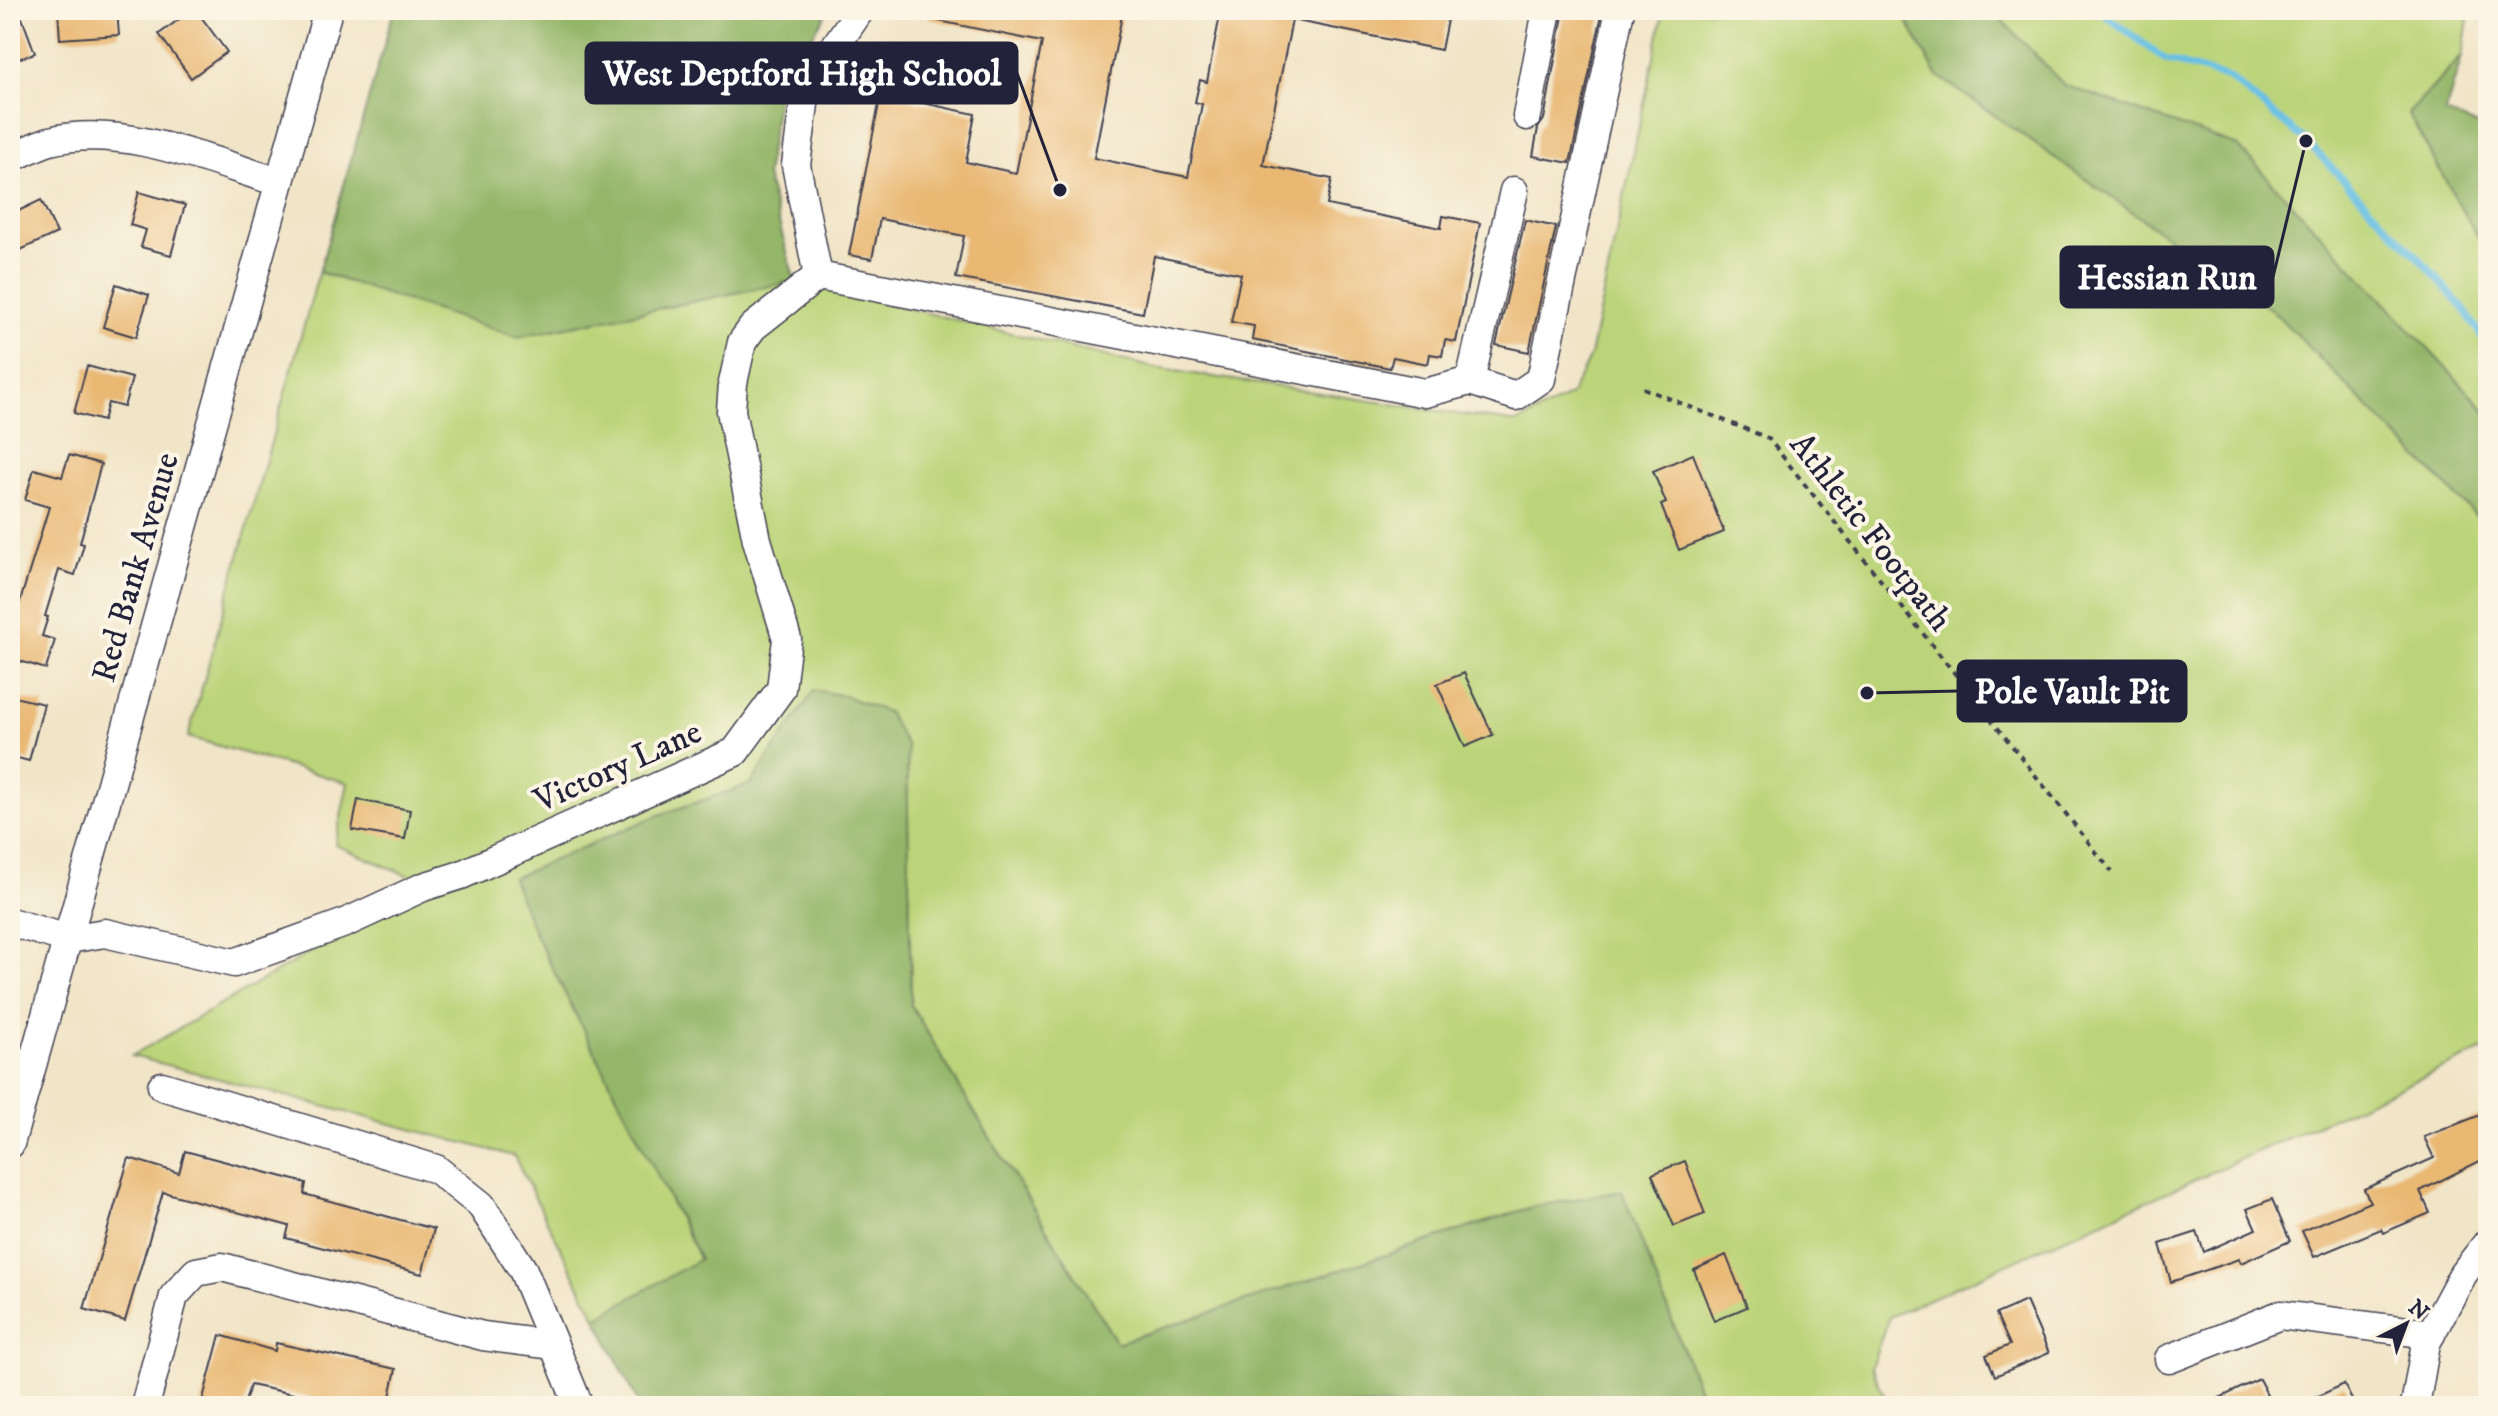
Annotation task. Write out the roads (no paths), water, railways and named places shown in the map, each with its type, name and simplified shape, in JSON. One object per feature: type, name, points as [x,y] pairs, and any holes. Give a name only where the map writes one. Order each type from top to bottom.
[{"type":"street","name":"Red Bank Avenue","points":[[10,1144],[328,10]]},
{"type":"street","points":[[860,10],[806,89],[796,165],[818,276],[1425,393],[1470,381],[1516,396],[1541,379],[1620,10]]},
{"type":"street","points":[[1527,116],[1547,10]]},
{"type":"street","points":[[10,158],[49,142],[82,137],[117,139],[151,143],[279,182]]},
{"type":"street","points":[[1470,381],[1514,191]]},
{"type":"street","name":"Victory Lane","points":[[68,939],[105,933],[224,962],[245,960],[345,923],[423,887],[461,875],[735,752],[781,689],[787,639],[757,540],[731,411],[733,383],[742,342],[753,327],[818,276]]},
{"type":"street","points":[[10,922],[68,939]]},
{"type":"street","points":[[162,1086],[436,1169],[481,1205],[523,1270],[579,1406]]},
{"type":"street","points":[[2415,1406],[2426,1343],[2463,1274],[2488,1242]]},
{"type":"street","points":[[145,1406],[174,1296],[196,1272],[222,1267],[483,1336],[554,1345]]},
{"type":"street","points":[[2169,1359],[2280,1315],[2431,1334]]},
{"type":"waterway","points":[[2098,10],[2166,60],[2229,78],[2306,141],[2430,270],[2463,308],[2488,346]]},
{"type":"place","name":"Hessian Run","points":[[2306,141]]},
{"type":"place","name":"West Deptford High School","points":[[1060,190]]},
{"type":"place","name":"Pole Vault Pit","points":[[1867,693]]}]
